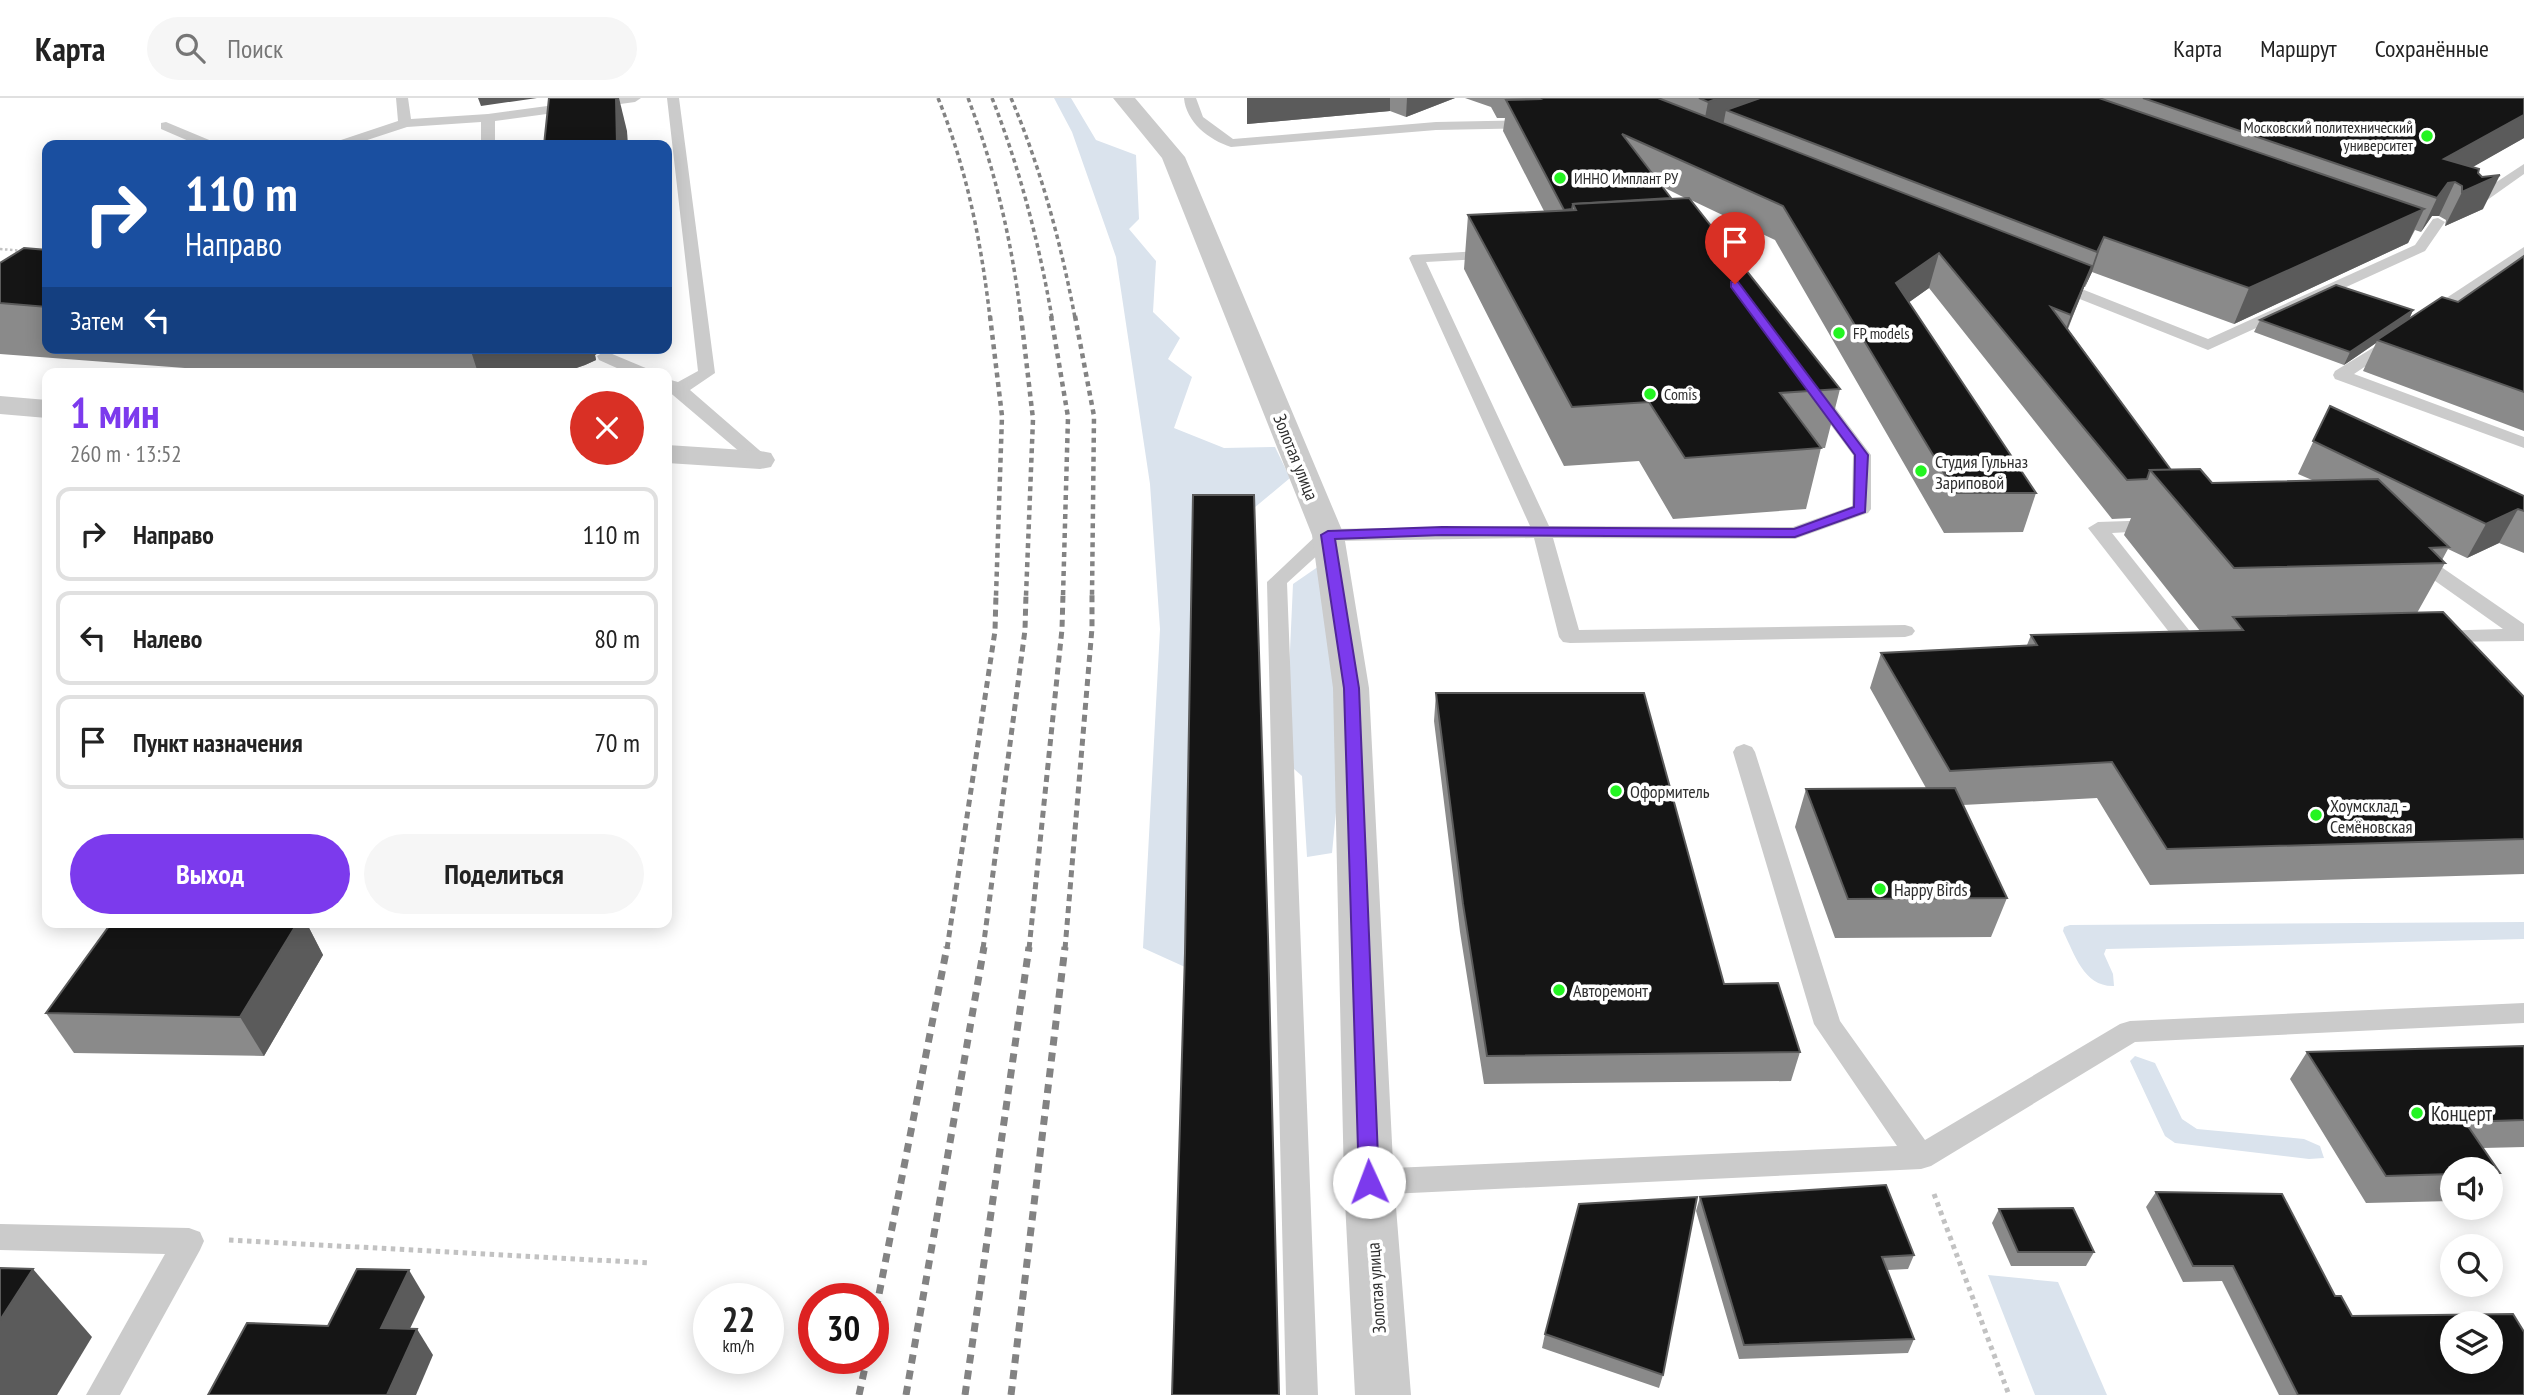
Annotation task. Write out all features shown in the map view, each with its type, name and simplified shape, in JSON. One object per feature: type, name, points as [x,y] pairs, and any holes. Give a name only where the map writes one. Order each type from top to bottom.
[{"type":"street","name":"Золотая улица","points":[[1124,98],[1173,157],[1328,535],[1351,688],[1369,1182],[1383,1395]]},
{"type":"street","points":[[0,405],[42,409]]},
{"type":"street","points":[[672,454],[760,460]]},
{"type":"lane","points":[[401,98],[405,123]]},
{"type":"lane","points":[[355,140],[405,123],[488,118],[635,98]]},
{"type":"lane","points":[[673,98],[707,373],[673,386],[760,460]]},
{"type":"lane","points":[[1190,98],[1190,105],[1206,129],[1231,143],[1436,126],[1538,124]]},
{"type":"lane","points":[[488,118],[488,140]]},
{"type":"lane","points":[[166,126],[198,140]]},
{"type":"lane","points":[[2471,205],[2524,168]]},
{"type":"lane","points":[[2039,277],[2208,345],[2420,248],[2418,239],[2438,222]]},
{"type":"lane","points":[[1302,1395],[1277,582],[1328,535],[1542,532],[1795,533],[1861,509],[1862,455],[1703,242],[1417,258],[1542,532],[1570,637],[1905,631]]},
{"type":"lane","points":[[2524,252],[2341,376],[2524,443]]},
{"type":"lane","points":[[605,356],[631,368]]},
{"type":"lane","points":[[2180,525],[2098,528],[2190,645],[2218,644]]},
{"type":"lane","points":[[2402,549],[2524,634]]},
{"type":"lane","points":[[2413,638],[2524,634]]},
{"type":"lane","points":[[1744,752],[1828,1024],[1920,1157]]},
{"type":"lane","points":[[1369,1182],[1920,1157],[2130,1032],[2524,1013]]},
{"type":"lane","points":[[0,1237],[189,1241],[102,1395]]},
{"type":"path","points":[[0,249],[35,251]]},
{"type":"path","points":[[1920,1157],[2010,1395]]},
{"type":"path","points":[[256,1240],[650,1262]]},
{"type":"shaded area","points":[[1054,98],[1071,98],[1096,140],[1136,155],[1139,219],[1129,229],[1156,261],[1153,312],[1180,338],[1168,359],[1192,377],[1174,428],[1224,448],[1275,447],[1290,478],[1254,508],[1185,967],[1143,948],[1160,629],[1150,484],[1116,257],[1072,132]]},
{"type":"shaded area","points":[[1322,564],[1344,730],[1332,853],[1307,857],[1302,776],[1285,761],[1293,584]]},
{"type":"shaded area","points":[[2524,922],[2524,939],[2106,949],[2104,954],[2113,974],[2114,986],[2104,985],[2088,975],[2076,959],[2063,931],[2064,927],[2070,925]]},
{"type":"shaded area","points":[[2135,1056],[2155,1063],[2182,1119],[2197,1129],[2304,1139],[2320,1146],[2324,1158],[2309,1159],[2175,1143],[2165,1136],[2130,1061]]},
{"type":"shaded area","points":[[1988,1275],[2058,1282],[2107,1395],[2035,1395]]},
{"type":"building","points":[[549,98],[616,98],[617,140],[545,140]]},
{"type":"building","points":[[1658,98],[2092,266],[2071,315],[2051,307],[2171,470],[2150,470],[2147,479],[2127,480],[1939,253],[1896,283],[2036,493],[1956,493],[1783,206],[1622,134],[1671,198],[1573,204],[1572,209],[1564,210],[1506,100]]},
{"type":"building","points":[[1699,98],[1719,98],[1708,102]]},
{"type":"building","points":[[1760,98],[2099,98],[2424,209],[2249,288],[2104,237],[2097,252],[1726,110]]},
{"type":"building","name":"Московский политехнический университет","points":[[2143,98],[2524,98],[2524,115],[2444,159],[2479,169],[2478,173],[2482,177],[2500,175],[2462,192],[2462,186],[2455,182],[2448,183],[2437,198]]},
{"type":"building","points":[[1689,198],[1840,389],[1780,393],[1821,448],[1685,458],[1649,402],[1572,407],[1468,215],[1576,210],[1573,204]]},
{"type":"building","points":[[24,248],[42,250],[42,307],[0,303],[0,263]]},
{"type":"building","points":[[2524,256],[2524,392],[2377,340],[2442,297],[2458,302]]},
{"type":"building","points":[[2336,285],[2413,310],[2350,352],[2260,320]]},
{"type":"building","points":[[2330,406],[2524,496],[2524,511],[2518,509],[2486,524],[2313,441]]},
{"type":"building","points":[[2200,469],[2212,483],[2378,479],[2449,547],[2430,548],[2445,563],[2234,568],[2150,470]]},
{"type":"building","points":[[1193,495],[1254,495],[1279,1395],[1172,1395],[1185,953]]},
{"type":"building","name":"Хоумсклад - Семёновская","points":[[2443,612],[2524,697],[2524,839],[2167,849],[2112,762],[1950,771],[1881,653],[2037,645],[2031,635],[2243,630],[2233,617]]},
{"type":"building","points":[[1436,693],[1644,693],[1724,984],[1778,983],[1800,1052],[1487,1056],[1463,904]]},
{"type":"building","points":[[1955,788],[2007,898],[1848,899],[1806,789]]},
{"type":"building","points":[[108,928],[294,928],[240,1017],[46,1013]]},
{"type":"building","name":"Концерт","points":[[2524,1046],[2524,1120],[2465,1122],[2489,1157],[2440,1157],[2440,1174],[2386,1176],[2307,1052]]},
{"type":"building","points":[[1886,1185],[1914,1255],[1882,1257],[1914,1339],[1744,1345],[1700,1197]]},
{"type":"building","points":[[2156,1192],[2282,1194],[2335,1296],[2341,1296],[2352,1316],[2440,1315],[2440,1374],[2503,1374],[2503,1314],[2513,1314],[2524,1332],[2524,1395],[2298,1395],[2233,1266],[2193,1266]]},
{"type":"building","points":[[1697,1197],[1663,1375],[1545,1334],[1579,1204]]},
{"type":"building","points":[[2073,1208],[2094,1252],[2018,1252],[1999,1209]]},
{"type":"building","points":[[0,1268],[33,1269],[0,1320]]},
{"type":"building","points":[[357,1269],[409,1270],[381,1328],[417,1329],[387,1395],[208,1395],[247,1323],[328,1326]]},
{"type":"railway","points":[[938,98],[972,206],[990,318]]},
{"type":"railway","points":[[968,98],[1001,206],[1021,318]]},
{"type":"railway","points":[[992,98],[1028,206],[1052,318]]},
{"type":"railway","points":[[1011,98],[1049,206],[1075,318]]},
{"type":"railway","points":[[990,316],[1002,416],[996,596]]},
{"type":"railway","points":[[1021,316],[1033,419],[1026,596]]},
{"type":"railway","points":[[1051,316],[1068,417],[1063,596]]},
{"type":"railway","points":[[1075,316],[1094,416],[1092,596]]},
{"type":"railway","points":[[947,949],[995,631],[996,594]]},
{"type":"railway","points":[[983,949],[1025,630],[1026,594]]},
{"type":"railway","points":[[1029,949],[1062,629],[1063,594]]},
{"type":"railway","points":[[1065,949],[1092,628],[1092,596]]},
{"type":"railway","points":[[881,1283],[947,947]]},
{"type":"railway","points":[[906,1395],[984,947]]},
{"type":"railway","points":[[965,1395],[1029,947]]},
{"type":"railway","points":[[1011,1395],[1065,947]]},
{"type":"railway","points":[[859,1395],[864,1374]]},
{"type":"place","name":"Московский политехнический университет","points":[[2427,136]]},
{"type":"place","name":"ИННО Имплант РУ","points":[[1560,178]]},
{"type":"place","name":"FP models","points":[[1839,333]]},
{"type":"place","name":"Comis","points":[[1650,394]]},
{"type":"place","name":"Студия Гульназ Зариповой","points":[[1921,471]]},
{"type":"place","name":"Оформитель","points":[[1616,791]]},
{"type":"place","name":"Хоумсклад - Семёновская","points":[[2316,815]]},
{"type":"place","name":"Happy Birds","points":[[1880,889]]},
{"type":"place","name":"Авторемонт","points":[[1559,990]]},
{"type":"place","name":"Концерт","points":[[2417,1113]]},
{"type":"route","points":[[1369,1182],[1351,688],[1328,535],[1442,531],[1795,533],[1861,509],[1862,455],[1735,284]]}]
